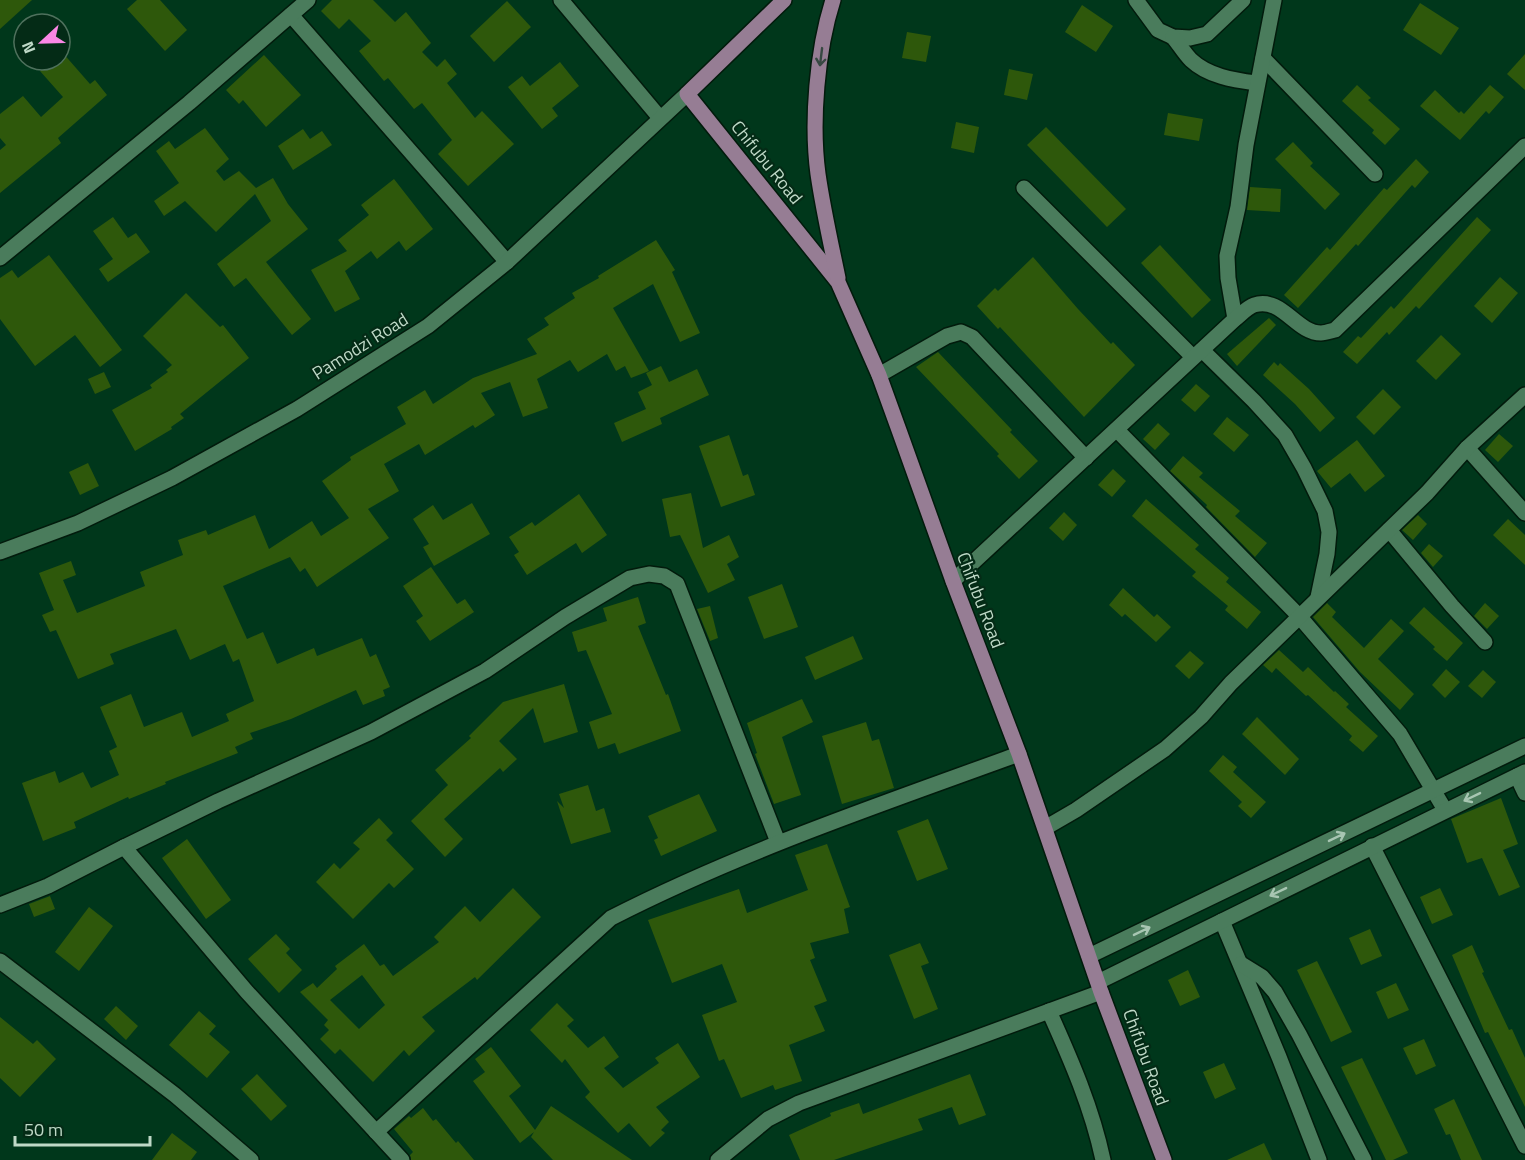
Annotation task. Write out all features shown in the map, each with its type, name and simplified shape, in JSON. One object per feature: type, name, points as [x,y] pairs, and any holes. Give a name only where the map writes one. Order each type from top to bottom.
[{"type":"main road","points":[[687,94],[784,0]]},
{"type":"main road","points":[[833,0],[820,57],[816,129],[818,173],[838,282]]},
{"type":"main road","name":"Chifubu Road","points":[[687,94],[838,282],[879,375],[953,581],[1019,754],[1100,987],[1164,1160]]},
{"type":"street","points":[[0,258],[189,103],[308,0]]},
{"type":"street","points":[[561,0],[660,118]]},
{"type":"street","points":[[1136,0],[1158,30],[1173,37],[1190,38],[1207,34],[1243,0]]},
{"type":"street","points":[[1235,319],[1227,278],[1227,256],[1238,207],[1256,83],[1274,0]]},
{"type":"street","points":[[291,15],[507,262]]},
{"type":"street","points":[[1173,37],[1191,60],[1209,72],[1230,79],[1256,83]]},
{"type":"street","points":[[1263,58],[1375,174]]},
{"type":"street","name":"Pamodzi Road","points":[[0,552],[78,523],[172,478],[297,409],[428,326],[507,262],[687,94]]},
{"type":"street","points":[[953,581],[1235,319],[1254,305],[1265,305],[1278,308],[1305,328],[1320,334],[1335,330],[1525,146]]},
{"type":"street","points":[[1024,188],[1197,354],[1254,401],[1286,435],[1325,512],[1329,532],[1318,597]]},
{"type":"street","points":[[879,375],[947,336],[961,332],[972,337],[1086,458]]},
{"type":"street","points":[[1045,828],[1076,810],[1165,749],[1201,717],[1231,683],[1427,493],[1467,448],[1525,395]]},
{"type":"street","points":[[1117,430],[1299,616],[1400,734],[1445,810]]},
{"type":"street","points":[[1467,448],[1525,513]]},
{"type":"street","points":[[1389,530],[1485,642]]},
{"type":"street","points":[[0,905],[48,886],[218,801],[371,732],[485,671],[565,617],[630,578],[649,574],[664,576],[677,584],[778,842]]},
{"type":"street","points":[[1089,956],[1525,746]]},
{"type":"street","points":[[376,1132],[611,918],[651,897],[778,842],[1019,754]]},
{"type":"street","points":[[718,1160],[768,1119],[799,1103],[1049,1011],[1100,987],[1222,921],[1521,774],[1525,793]]},
{"type":"street","points":[[1372,846],[1525,1146]]},
{"type":"street","points":[[124,847],[247,992],[402,1160]]},
{"type":"street","points":[[1298,856],[1310,877]]},
{"type":"street","points":[[1222,921],[1318,1160]]},
{"type":"street","points":[[0,961],[175,1095],[251,1160]]},
{"type":"street","points":[[1241,964],[1262,977],[1275,992],[1364,1160]]},
{"type":"street","points":[[1049,1011],[1093,1118],[1103,1160]]},
{"type":"building","points":[[0,0],[32,0],[19,12],[12,12],[12,18],[0,29]]},
{"type":"building","points":[[137,0],[160,0],[187,30],[165,51],[127,9]]},
{"type":"building","points":[[332,0],[373,0],[395,22],[406,12],[431,43],[422,52],[437,67],[445,59],[457,74],[447,83],[475,118],[482,111],[514,144],[468,186],[438,154],[452,140],[422,103],[414,109],[388,78],[384,81],[359,51],[371,41],[349,19],[339,29],[321,11]]},
{"type":"building","points":[[507,1],[531,27],[494,62],[470,36]]},
{"type":"building","points":[[1420,3],[1459,28],[1441,55],[1403,30]]},
{"type":"building","points":[[1082,5],[1113,26],[1096,52],[1065,32]]},
{"type":"building","points":[[907,32],[931,36],[926,62],[902,58]]},
{"type":"building","points":[[1525,54],[1525,90],[1507,74]]},
{"type":"building","points":[[264,55],[301,95],[266,127],[243,100],[239,104],[226,90]]},
{"type":"building","points":[[560,62],[579,86],[552,108],[558,116],[542,129],[508,87],[522,76],[530,86]]},
{"type":"building","points":[[72,63],[90,84],[95,80],[107,95],[58,138],[61,143],[0,193],[0,150],[6,145],[0,138],[0,114],[23,96],[41,117],[63,97],[41,72],[72,72]]},
{"type":"building","points":[[1009,69],[1033,74],[1027,100],[1004,95]]},
{"type":"building","points":[[1357,85],[1371,98],[1368,100],[1400,129],[1385,145],[1372,133],[1374,130],[1342,101]]},
{"type":"building","points":[[1490,85],[1504,97],[1489,114],[1486,111],[1460,140],[1420,106],[1435,90],[1459,113],[1461,111],[1464,114]]},
{"type":"building","points":[[1168,113],[1203,119],[1199,141],[1164,135]]},
{"type":"building","points":[[956,122],[979,127],[974,153],[951,148]]},
{"type":"building","points":[[1046,127],[1126,209],[1107,227],[1027,145]]},
{"type":"building","points":[[205,128],[229,159],[216,171],[224,181],[239,171],[256,188],[273,178],[288,204],[308,229],[266,262],[311,319],[292,335],[246,278],[234,287],[217,264],[271,221],[255,194],[216,232],[185,201],[164,216],[154,201],[179,183],[156,151],[169,141],[175,149]]},
{"type":"building","points":[[303,129],[310,139],[322,131],[332,145],[293,170],[278,146]]},
{"type":"building","points":[[1293,142],[1313,163],[1310,166],[1340,194],[1325,210],[1275,159]]},
{"type":"building","points":[[1416,159],[1429,172],[1415,188],[1412,185],[1358,246],[1356,244],[1298,308],[1284,295],[1327,247],[1330,250],[1384,188],[1387,190]]},
{"type":"building","points":[[394,179],[433,229],[406,251],[399,241],[377,259],[371,251],[345,271],[360,299],[335,312],[311,270],[347,251],[338,240],[369,215],[361,205]]},
{"type":"building","points":[[1250,187],[1281,189],[1280,212],[1247,210]]},
{"type":"building","points":[[113,217],[128,238],[136,233],[150,252],[108,282],[99,269],[113,259],[93,231]]},
{"type":"building","points":[[1477,217],[1491,230],[1419,309],[1416,306],[1357,364],[1343,352],[1358,336],[1361,338],[1391,306],[1394,309]]},
{"type":"building","points":[[656,240],[675,270],[672,272],[700,333],[680,342],[653,284],[613,308],[649,371],[631,378],[625,366],[616,371],[607,354],[578,372],[570,360],[537,379],[548,408],[523,417],[510,382],[481,393],[495,415],[475,428],[473,425],[425,455],[419,444],[384,464],[399,491],[368,509],[389,538],[317,587],[305,568],[300,572],[290,557],[223,586],[247,639],[263,632],[277,664],[314,648],[317,656],[362,638],[370,657],[376,654],[390,687],[383,690],[385,696],[363,705],[356,690],[291,719],[250,733],[253,739],[235,747],[238,753],[129,799],[128,797],[74,822],[76,828],[43,841],[22,783],[55,771],[59,783],[83,772],[91,788],[119,775],[109,751],[117,747],[100,707],[131,694],[144,727],[182,712],[192,737],[229,721],[226,714],[254,701],[239,659],[233,662],[225,644],[190,660],[176,629],[110,654],[114,664],[78,679],[56,630],[50,632],[42,615],[54,610],[39,573],[71,561],[76,575],[63,580],[77,613],[145,586],[140,572],[183,555],[178,540],[206,530],[208,535],[255,515],[269,549],[312,521],[321,536],[349,518],[322,481],[351,460],[350,457],[406,424],[397,407],[425,390],[433,404],[473,378],[537,354],[527,339],[549,325],[544,318],[575,298],[572,293]]},
{"type":"building","points":[[1160,245],[1211,300],[1192,318],[1141,263]]},
{"type":"building","points":[[49,255],[122,350],[100,367],[75,335],[35,366],[0,319],[0,278],[12,270],[18,278]]},
{"type":"building","points":[[1033,257],[1111,344],[1113,342],[1135,365],[1084,417],[1000,327],[998,329],[977,306],[995,288],[998,291]]},
{"type":"building","points":[[1500,277],[1518,293],[1492,323],[1474,306]]},
{"type":"building","points":[[186,293],[220,327],[223,325],[249,358],[180,414],[184,418],[171,427],[172,429],[135,451],[112,410],[152,388],[150,385],[168,372],[166,370],[172,365],[143,336]]},
{"type":"building","points":[[1269,318],[1276,325],[1237,366],[1227,354]]},
{"type":"building","points":[[1441,335],[1461,354],[1436,380],[1416,361]]},
{"type":"building","points":[[938,352],[1038,461],[1019,479],[997,456],[999,454],[916,367]]},
{"type":"building","points":[[1274,362],[1278,366],[1280,363],[1309,389],[1335,418],[1320,432],[1295,404],[1263,375]]},
{"type":"building","points":[[661,366],[669,382],[697,369],[709,395],[660,418],[662,424],[622,442],[614,423],[646,409],[638,392],[652,385],[646,373]]},
{"type":"building","points":[[104,372],[111,387],[95,394],[88,379]]},
{"type":"building","points":[[1196,384],[1210,396],[1195,412],[1181,400]]},
{"type":"building","points":[[1383,389],[1401,407],[1374,435],[1356,417]]},
{"type":"building","points":[[1227,417],[1249,435],[1234,452],[1213,434]]},
{"type":"building","points":[[1158,423],[1170,434],[1155,450],[1143,439]]},
{"type":"building","points":[[1499,434],[1513,446],[1498,462],[1485,450]]},
{"type":"building","points":[[729,435],[743,476],[748,474],[755,495],[721,507],[699,446]]},
{"type":"building","points":[[1357,440],[1385,476],[1365,492],[1350,473],[1331,488],[1317,471]]},
{"type":"building","points":[[1183,456],[1203,473],[1199,477],[1240,511],[1235,516],[1267,543],[1255,557],[1206,507],[1207,505],[1170,471]]},
{"type":"building","points":[[88,463],[99,486],[80,495],[69,472]]},
{"type":"building","points":[[1113,469],[1126,481],[1112,497],[1098,485]]},
{"type":"building","points":[[691,493],[703,548],[729,535],[739,557],[727,564],[735,580],[708,593],[680,535],[670,537],[662,499]]},
{"type":"building","points":[[579,494],[607,535],[582,553],[576,543],[527,575],[514,555],[519,552],[509,537],[532,522],[535,526]]},
{"type":"building","points":[[1146,499],[1199,545],[1195,549],[1229,578],[1226,582],[1261,612],[1247,629],[1225,610],[1228,606],[1192,576],[1196,572],[1132,516]]},
{"type":"building","points":[[472,503],[490,534],[434,566],[423,547],[429,544],[413,519],[433,505],[443,520]]},
{"type":"building","points":[[1064,512],[1077,525],[1063,541],[1049,528]]},
{"type":"building","points":[[1418,515],[1427,524],[1413,540],[1402,530]]},
{"type":"building","points":[[1508,519],[1525,535],[1525,565],[1493,535]]},
{"type":"building","points":[[1429,544],[1443,556],[1433,567],[1421,553]]},
{"type":"building","points":[[431,567],[457,604],[465,599],[474,612],[430,641],[416,621],[423,616],[403,586]]},
{"type":"building","points":[[782,584],[798,627],[764,639],[748,597]]},
{"type":"building","points":[[1123,588],[1154,617],[1157,614],[1171,627],[1156,642],[1125,614],[1122,617],[1109,605]]},
{"type":"building","points":[[638,597],[646,623],[638,626],[666,695],[668,694],[681,731],[619,754],[615,743],[598,749],[589,722],[612,714],[586,650],[578,652],[572,632],[607,621],[603,608]]},
{"type":"building","points":[[1327,603],[1336,612],[1332,617],[1364,648],[1391,619],[1404,631],[1378,659],[1414,694],[1400,710],[1360,672],[1313,617]]},
{"type":"building","points":[[1485,603],[1499,616],[1487,629],[1474,616]]},
{"type":"building","points":[[710,606],[718,638],[710,641],[697,609]]},
{"type":"building","points":[[1424,607],[1463,643],[1447,661],[1409,623]]},
{"type":"building","points":[[853,636],[863,659],[815,680],[805,657]]},
{"type":"building","points":[[1279,650],[1303,672],[1308,667],[1349,704],[1346,707],[1378,736],[1363,752],[1349,740],[1352,736],[1308,695],[1306,696],[1276,668],[1272,673],[1263,665]]},
{"type":"building","points":[[1190,651],[1204,663],[1189,679],[1175,666]]},
{"type":"building","points":[[1446,669],[1460,682],[1445,698],[1432,685]]},
{"type":"building","points":[[1483,670],[1496,682],[1482,698],[1468,686]]},
{"type":"building","points":[[564,684],[578,732],[544,743],[533,708],[499,741],[517,759],[503,772],[500,768],[444,819],[463,839],[445,857],[411,821],[448,785],[435,770],[471,738],[469,736],[503,702]]},
{"type":"building","points":[[802,699],[813,722],[782,737],[801,795],[774,804],[755,754],[757,753],[747,723]]},
{"type":"building","points":[[1257,717],[1299,759],[1285,775],[1242,734]]},
{"type":"building","points":[[866,722],[872,741],[879,739],[894,788],[842,804],[822,736]]},
{"type":"building","points":[[1223,755],[1237,767],[1233,772],[1266,802],[1251,818],[1238,806],[1242,802],[1209,771]]},
{"type":"building","points":[[588,785],[596,811],[604,808],[611,832],[571,844],[557,801],[564,808],[559,794]]},
{"type":"building","points":[[699,794],[717,831],[661,856],[654,840],[658,838],[648,816]]},
{"type":"building","points":[[1501,798],[1518,844],[1503,850],[1520,887],[1499,896],[1482,858],[1467,863],[1451,819]]},
{"type":"building","points":[[379,818],[393,833],[386,840],[414,869],[394,888],[389,883],[353,919],[316,882],[334,863],[340,869],[360,849],[353,843]]},
{"type":"building","points":[[928,819],[948,869],[917,881],[897,831]]},
{"type":"building","points":[[187,839],[231,900],[206,919],[162,858]]},
{"type":"building","points":[[827,844],[850,907],[844,909],[849,933],[810,943],[815,958],[810,960],[827,1001],[814,1006],[825,1031],[789,1045],[802,1081],[775,1090],[773,1085],[741,1098],[724,1059],[719,1061],[702,1015],[737,1002],[722,964],[672,983],[648,920],[739,889],[747,913],[808,890],[795,855]]},
{"type":"building","points":[[513,888],[541,917],[477,980],[475,977],[422,1017],[435,1031],[409,1056],[404,1050],[373,1082],[340,1049],[335,1054],[320,1039],[329,1030],[324,1025],[328,1020],[300,992],[313,983],[317,988],[337,969],[335,966],[364,944],[380,966],[384,964],[393,976],[439,942],[434,937],[465,906],[480,922]],"holes":[[[362,975],[385,1005],[359,1029],[330,1000]]]},
{"type":"building","points":[[1440,888],[1453,915],[1432,924],[1420,897]]},
{"type":"building","points":[[50,896],[55,909],[34,917],[29,904]]},
{"type":"building","points":[[89,907],[113,926],[79,971],[55,952]]},
{"type":"building","points":[[1370,929],[1382,956],[1361,965],[1349,938]]},
{"type":"building","points":[[276,934],[290,949],[286,953],[302,970],[279,993],[248,959]]},
{"type":"building","points":[[920,943],[929,963],[921,966],[938,1009],[914,1019],[889,955]]},
{"type":"building","points":[[1472,945],[1484,972],[1482,973],[1525,1058],[1525,1107],[1488,1032],[1485,1033],[1452,955]]},
{"type":"building","points":[[1317,961],[1352,1032],[1331,1042],[1297,970]]},
{"type":"building","points":[[1188,970],[1200,997],[1180,1006],[1168,980]]},
{"type":"building","points":[[1396,983],[1409,1010],[1388,1019],[1376,992]]},
{"type":"building","points":[[557,1003],[574,1020],[567,1026],[588,1048],[604,1036],[619,1057],[604,1068],[623,1088],[659,1063],[655,1058],[678,1043],[700,1077],[656,1107],[669,1122],[661,1130],[665,1133],[650,1147],[629,1123],[618,1133],[585,1097],[590,1092],[565,1059],[562,1063],[530,1030]]},
{"type":"building","points":[[116,1006],[138,1026],[126,1040],[104,1019]]},
{"type":"building","points":[[199,1011],[216,1026],[209,1034],[230,1052],[207,1078],[169,1045]]},
{"type":"building","points":[[0,1017],[33,1044],[37,1040],[56,1059],[20,1097],[0,1078]]},
{"type":"building","points":[[1424,1039],[1436,1066],[1416,1075],[1403,1048]]},
{"type":"building","points":[[491,1047],[521,1086],[509,1096],[535,1130],[551,1106],[632,1160],[553,1160],[531,1137],[534,1132],[520,1143],[473,1081],[485,1072],[475,1059]]},
{"type":"building","points":[[1362,1058],[1408,1153],[1393,1160],[1386,1160],[1341,1067]]},
{"type":"building","points":[[1224,1063],[1236,1089],[1215,1099],[1203,1072]]},
{"type":"building","points":[[257,1074],[287,1106],[271,1121],[241,1089]]},
{"type":"building","points":[[970,1074],[986,1115],[959,1125],[952,1107],[918,1119],[923,1130],[834,1160],[800,1160],[789,1135],[831,1116],[830,1113],[859,1103],[863,1114]]},
{"type":"building","points":[[1454,1099],[1482,1160],[1461,1160],[1450,1134],[1446,1135],[1434,1109]]},
{"type":"building","points":[[423,1108],[433,1121],[436,1119],[474,1160],[411,1160],[410,1155],[413,1152],[394,1129]]},
{"type":"building","points":[[172,1133],[197,1152],[191,1160],[152,1160]]},
{"type":"building","points":[[1264,1143],[1272,1160],[1227,1160]]}]
